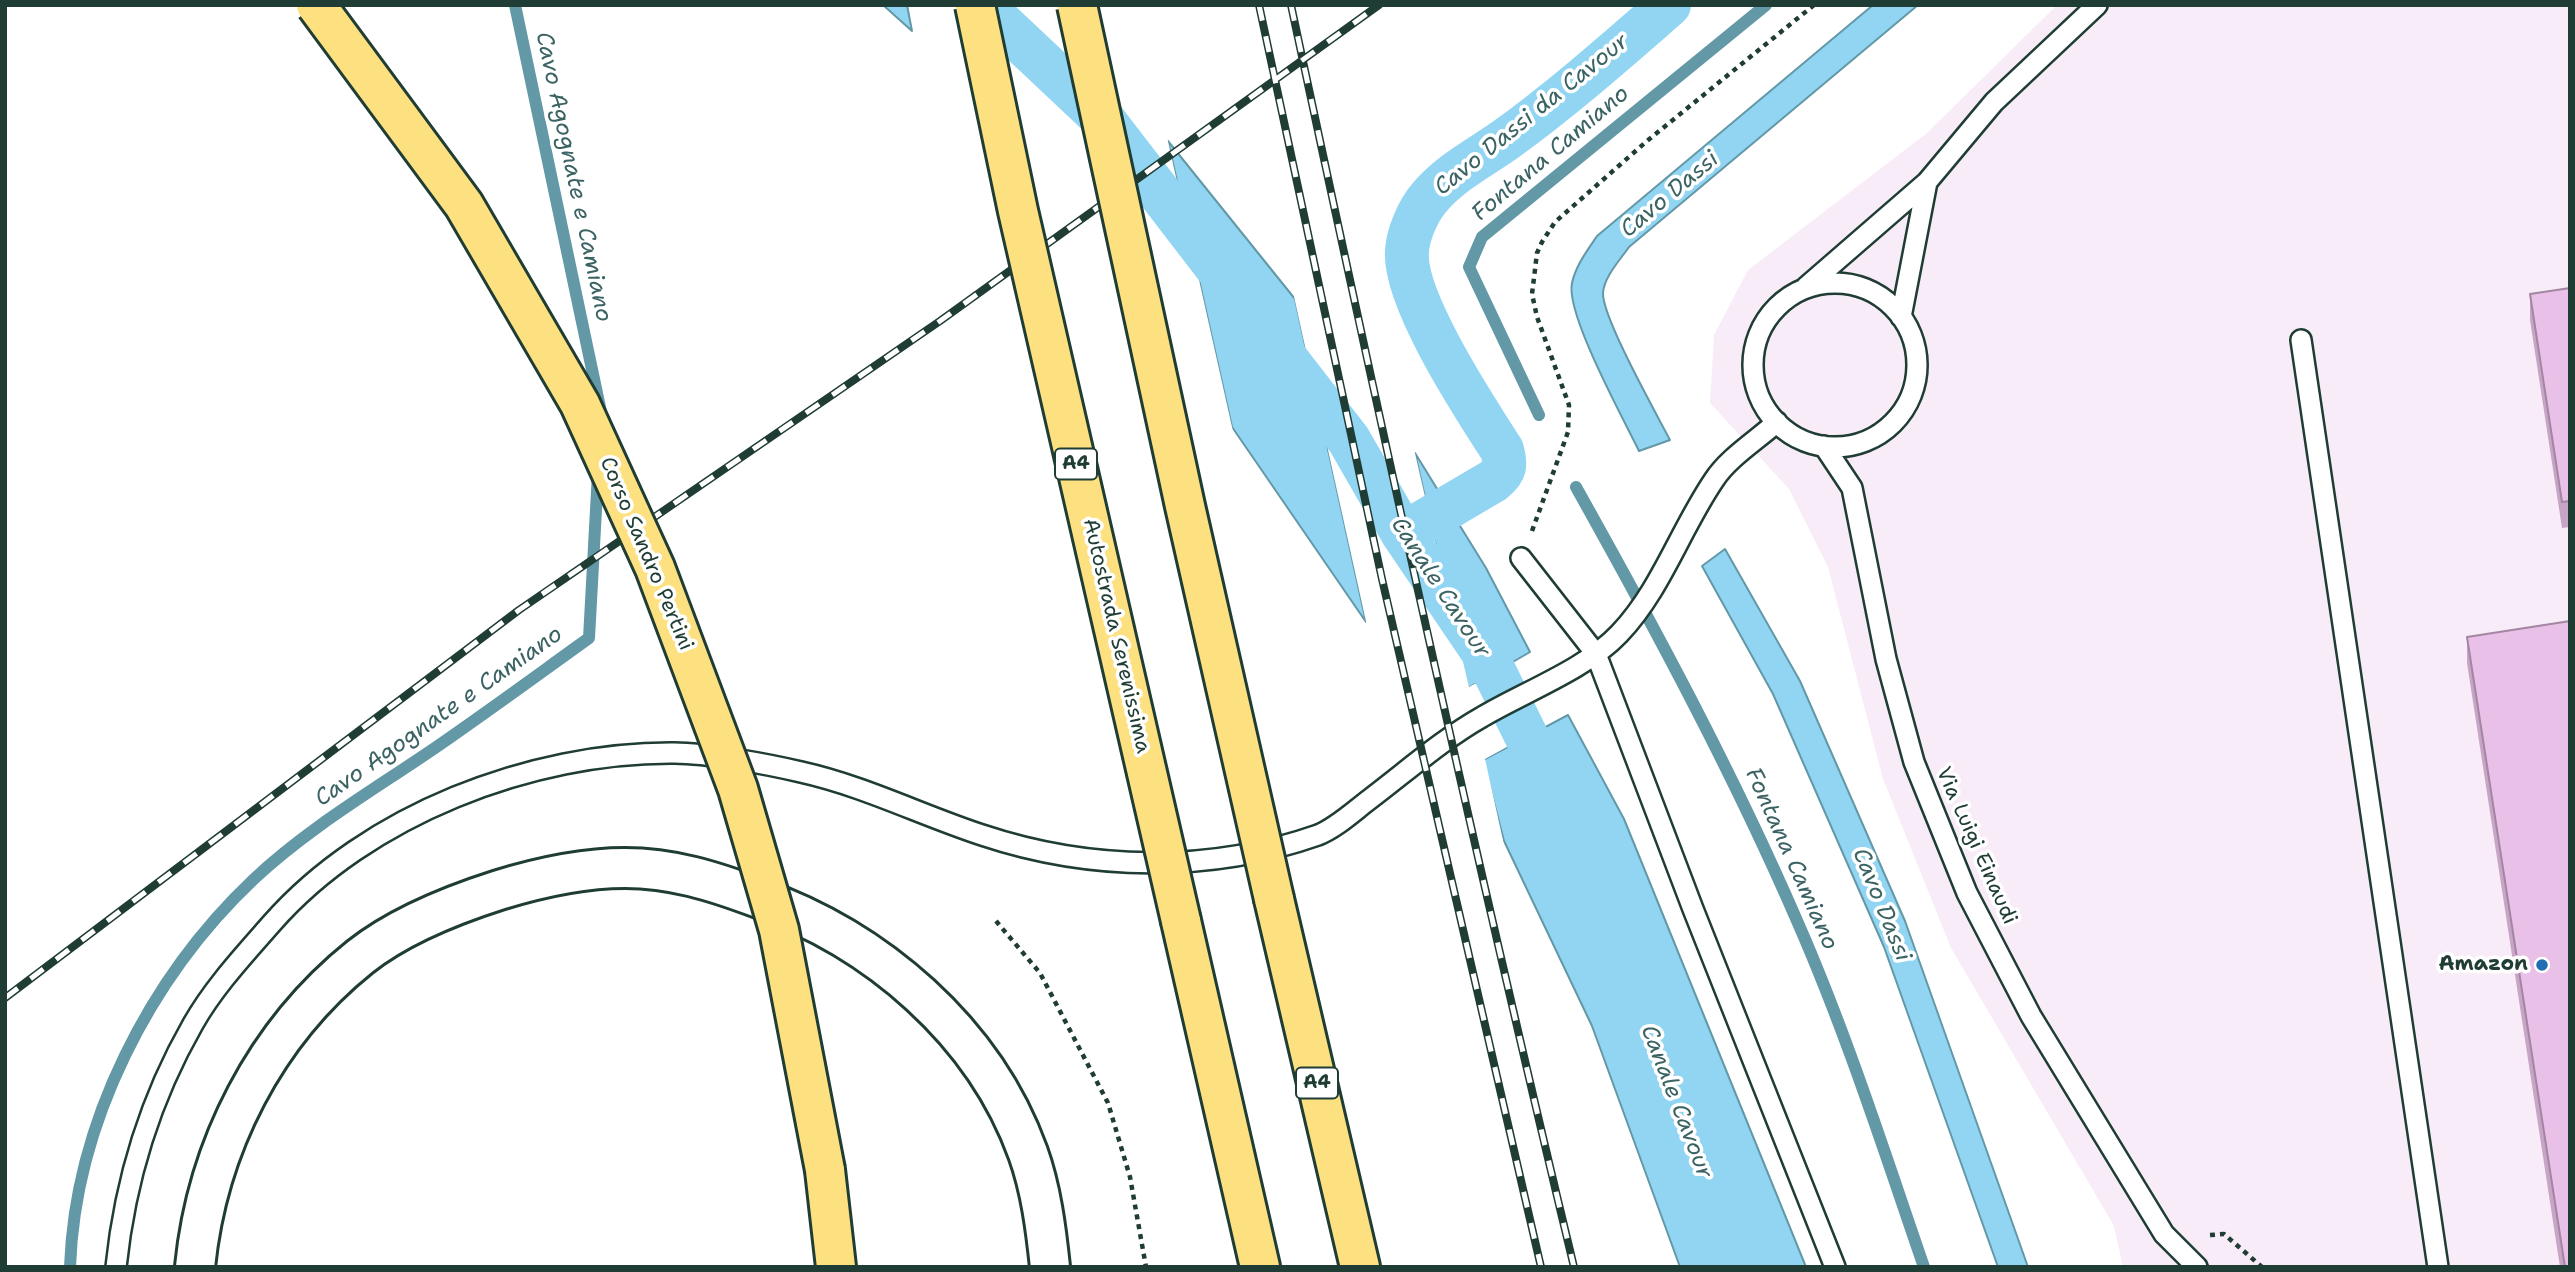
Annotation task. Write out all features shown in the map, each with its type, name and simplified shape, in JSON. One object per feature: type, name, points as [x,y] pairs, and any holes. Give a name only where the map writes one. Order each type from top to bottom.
[{"type":"main road","name":"Corso Sandro Pertini","points":[[316,5],[464,205],[580,404],[655,568],[738,789],[779,930],[825,1170],[836,1267]]},
{"type":"main road","name":"Autostrada Serenissima","points":[[975,5],[1021,225],[1261,1267]]},
{"type":"main road","name":"A4","points":[[1077,5],[1185,506],[1360,1267]]},
{"type":"street","points":[[195,1267],[198,1239],[213,1172],[239,1106],[275,1047],[361,956],[407,928],[464,901],[533,879],[624,868],[694,874],[802,913],[873,955],[926,998],[969,1049],[1007,1106],[1029,1154],[1046,1228],[1050,1267]]},
{"type":"lane","points":[[1805,288],[1831,282],[1858,286],[1883,297],[1902,317],[1912,337],[1917,359],[1915,382],[1907,405],[1892,424],[1872,438],[1849,446],[1824,446],[1798,438],[1777,422],[1761,400],[1754,374],[1755,347],[1765,322],[1782,302],[1805,288],[1927,182],[1994,102],[2097,5]]},
{"type":"lane","points":[[1902,317],[1927,182]]},
{"type":"lane","points":[[2301,340],[2438,1267]]},
{"type":"lane","points":[[116,1267],[130,1181],[145,1128],[194,1022],[233,967],[286,907],[349,854],[396,826],[444,802],[504,779],[567,764],[677,752],[798,771],[869,790],[982,835],[1056,855],[1143,864],[1222,859],[1323,834],[1475,720],[1589,657],[1619,634],[1647,599],[1717,475],[1777,422]]},
{"type":"lane","name":"Via Luigi Einaudi","points":[[1824,446],[1852,488],[1886,659],[1914,762],[1967,893],[2031,1016],[2164,1234],[2197,1267]]},
{"type":"lane","points":[[1521,558],[1589,657],[1693,909],[1835,1267]]},
{"type":"lane","name":"Via Luigi Einaudi","points":[[2164,1234],[2173,1267]]},
{"type":"path","points":[[1521,558],[1568,432],[1569,405],[1537,317],[1532,294],[1537,253],[1542,242],[1555,222],[1636,150],[1814,5]]},
{"type":"path","points":[[996,921],[1040,973],[1108,1103],[1130,1177],[1146,1267]]},
{"type":"shaded area","name":"Amazon","points":[[2057,5],[2570,5],[2570,1267],[2123,1267],[2114,1226],[1951,948],[1883,779],[1828,567],[1789,489],[1710,403],[1714,335],[1748,270],[1927,133]]},
{"type":"water","points":[[883,5],[907,5],[912,31]]},
{"type":"water","name":"Cavo Dassi","points":[[1873,5],[1918,5],[1629,247],[1609,275],[1603,293],[1611,322],[1670,440],[1639,451],[1597,367],[1577,318],[1572,298],[1572,283],[1579,264],[1597,236]]},
{"type":"water","points":[[1168,141],[1295,299],[1366,622],[1232,427]]},
{"type":"water","points":[[1415,453],[1486,568],[1530,652],[1468,688]]},
{"type":"water","name":"Cavo Dassi","points":[[1725,549],[1800,681],[1905,921],[2028,1267],[1998,1267],[1884,947],[1773,694],[1702,566]]},
{"type":"water","points":[[1568,715],[1624,819],[1806,1267],[1680,1267],[1592,1026],[1504,841],[1483,760]]},
{"type":"pier","points":[[1167,137],[1234,436],[1229,428],[1164,141]]},
{"type":"pier","points":[[1293,292],[1298,298],[1369,622],[1367,626]]},
{"type":"pier","points":[[1414,449],[1469,687],[1534,652],[1469,692],[1465,689],[1412,454]]},
{"type":"pier","points":[[1570,712],[1485,759],[1506,854],[1480,759]]},
{"type":"building","points":[[2570,288],[2570,501],[2562,502],[2530,294]]},
{"type":"building","name":"Amazon","points":[[2570,621],[2570,1267],[2565,1267],[2467,637]]},
{"type":"waterway","name":"Cavo Agognate e Camiano","points":[[515,5],[601,412]]},
{"type":"waterway","name":"Canale Cavour","points":[[982,5],[1102,118],[1225,278]]},
{"type":"waterway","name":"Cavo Dassi da Cavour","points":[[1403,534],[1493,481],[1503,471],[1504,464],[1502,450],[1443,353],[1416,296],[1409,272],[1407,251],[1417,216],[1429,198],[1446,181],[1547,108],[1669,5]]},
{"type":"waterway","name":"Fontana Camiano","points":[[1539,415],[1469,267],[1482,237],[1766,5]]},
{"type":"waterway","name":"Canale Cavour","points":[[1280,351],[1349,440],[1403,534],[1489,661],[1553,790]]},
{"type":"waterway","name":"Cavo Agognate e Camiano","points":[[70,1267],[75,1213],[86,1159],[103,1107],[125,1056],[151,1007],[216,918],[254,879],[295,844],[589,638],[598,473]]},
{"type":"waterway","name":"Fontana Camiano","points":[[1576,487],[1693,702],[1798,923],[1833,1008],[1924,1267]]},
{"type":"railway","points":[[1259,5],[1382,579],[1541,1267]]},
{"type":"railway","points":[[1291,5],[1428,637],[1574,1267]]},
{"type":"railway","points":[[5,998],[519,610],[940,321],[1379,5]]},
{"type":"place","name":"Amazon","points":[[2542,965]]}]
